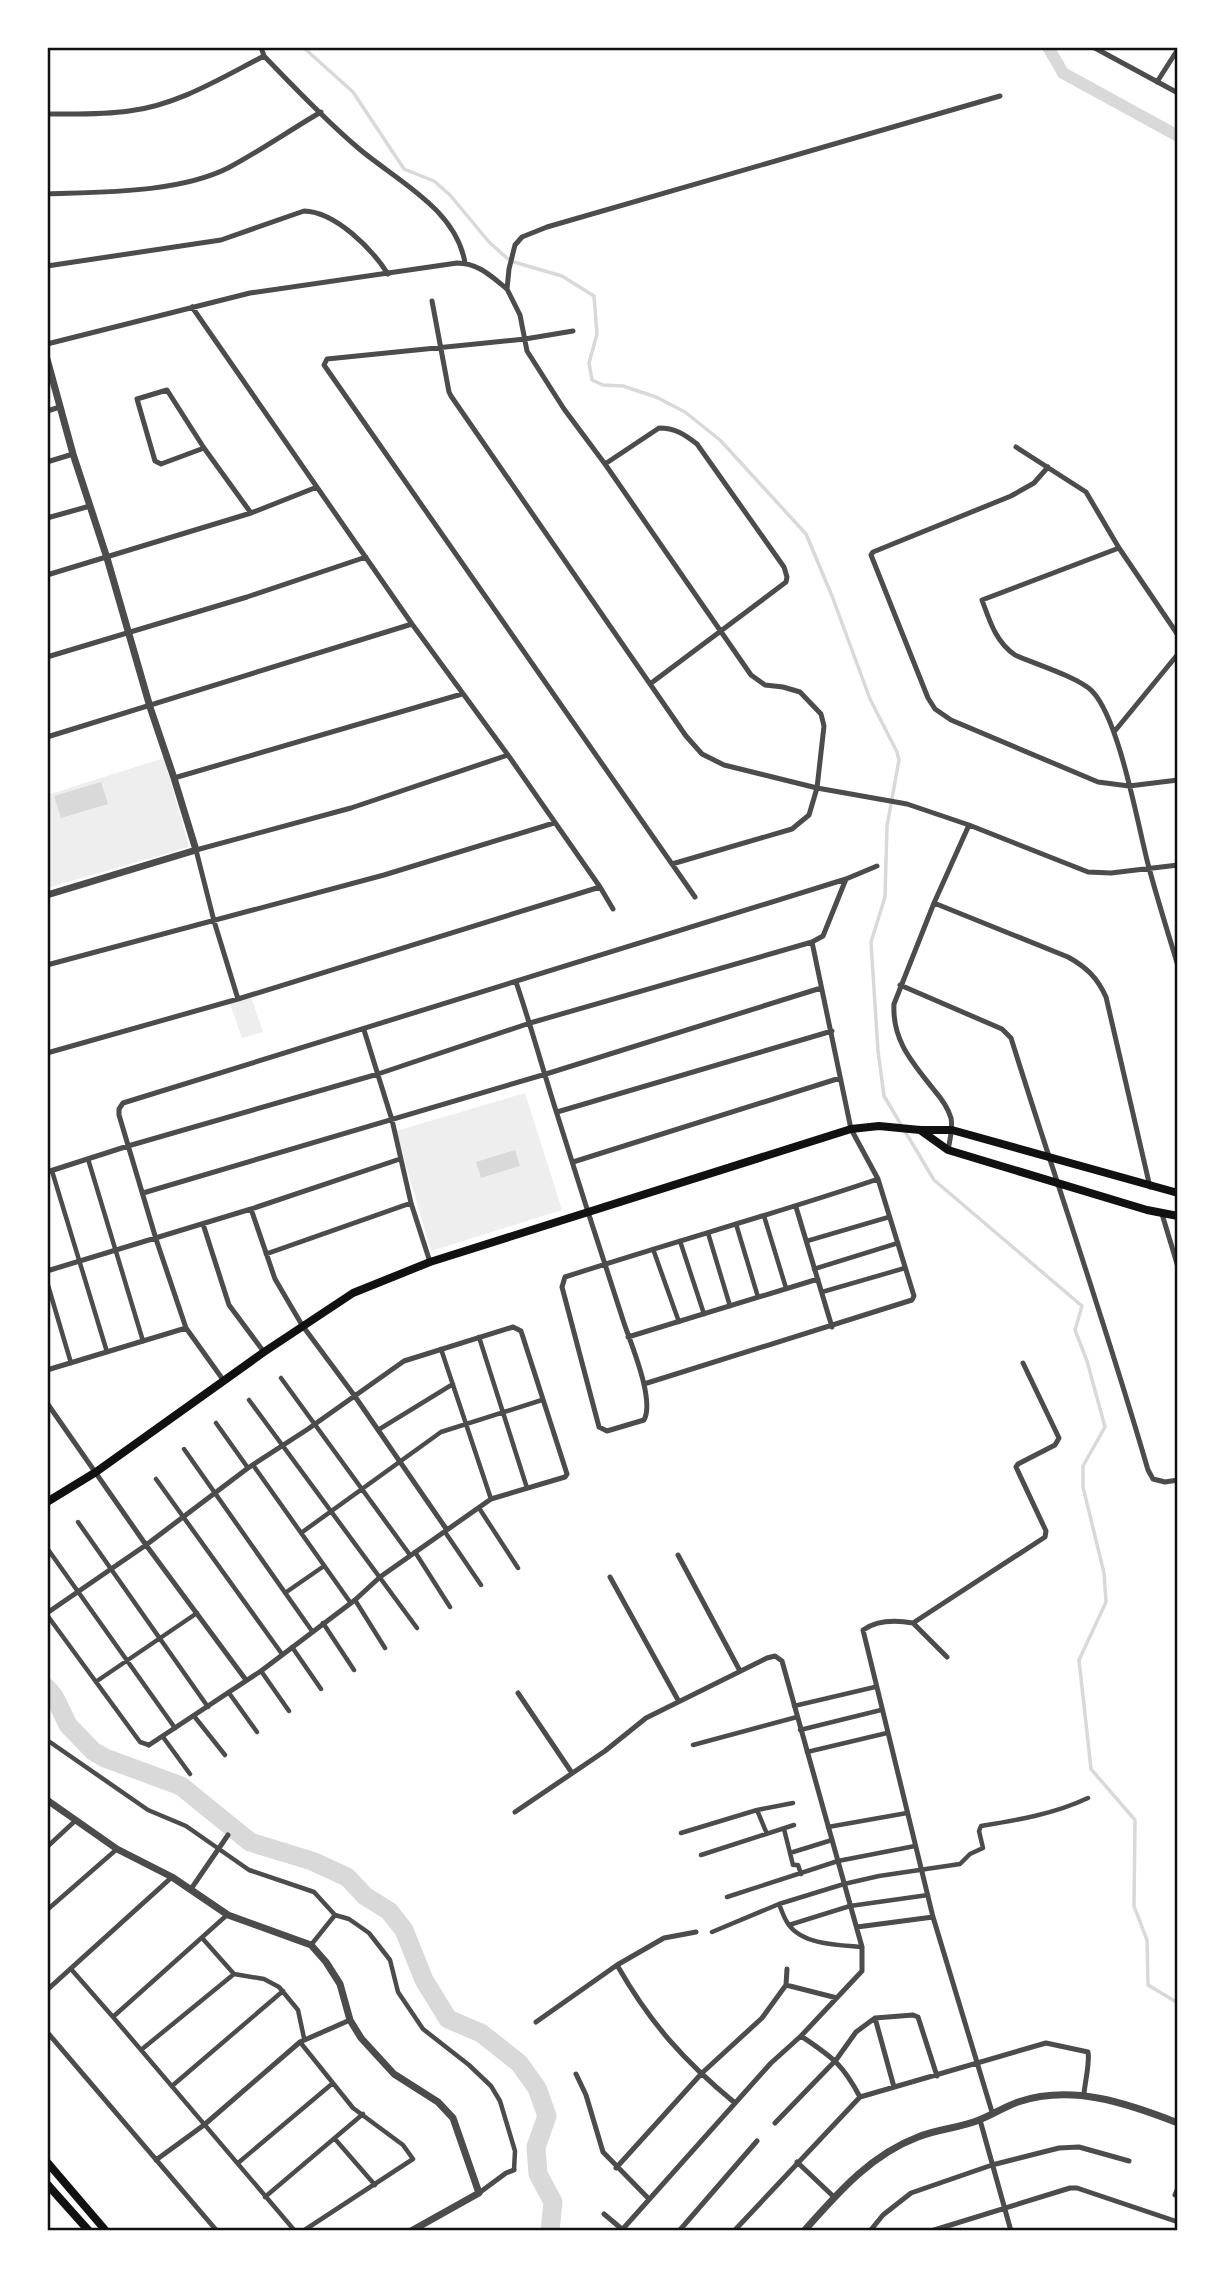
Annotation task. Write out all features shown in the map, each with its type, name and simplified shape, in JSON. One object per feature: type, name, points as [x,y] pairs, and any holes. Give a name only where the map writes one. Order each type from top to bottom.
[{"type":"main road","points":[[47,1503],[96,1472],[302,1325],[353,1293],[430,1262],[856,1128],[879,1126],[952,1130],[1178,1193]]},
{"type":"main road","points":[[920,1130],[948,1150],[1162,1214],[1178,1216]]},
{"type":"main road","points":[[47,2162],[106,2231]]},
{"type":"main road","points":[[47,2184],[89,2231]]},
{"type":"street","points":[[261,47],[264,56],[358,148],[408,185],[448,223],[463,252],[465,263]]},
{"type":"street","points":[[1093,47],[1178,93]]},
{"type":"street","points":[[1157,82],[1178,49]]},
{"type":"street","points":[[47,114],[131,111],[164,103],[195,91],[264,56]]},
{"type":"street","points":[[507,289],[515,245],[522,237],[534,232],[1000,96]]},
{"type":"street","points":[[47,194],[145,188],[205,176],[227,168],[321,112]]},
{"type":"street","points":[[47,266],[221,240],[304,211],[318,211],[331,218],[377,256],[388,274]]},
{"type":"street","points":[[47,344],[250,293],[465,263],[487,272],[507,289],[520,315],[527,351],[564,409],[751,675],[765,685],[800,692],[821,714],[824,726],[817,788],[809,815],[792,829],[672,864]]},
{"type":"street","points":[[432,301],[451,396],[686,736],[702,754],[724,765],[817,788],[907,804],[969,825],[1088,872],[1111,873],[1178,865]]},
{"type":"street","points":[[191,307],[412,624],[508,755],[613,909]]},
{"type":"street","points":[[573,331],[525,339],[327,359],[324,365],[695,897]]},
{"type":"street","points":[[47,359],[73,454],[196,850],[238,999]]},
{"type":"street","points":[[204,448],[161,464],[155,461],[137,400],[167,390],[204,448],[251,513]]},
{"type":"street","points":[[47,411],[60,407]]},
{"type":"street","points":[[605,464],[659,428],[677,430],[697,444],[786,572],[786,582],[650,684]]},
{"type":"street","points":[[1016,447],[1086,492],[1119,548],[1178,635]]},
{"type":"street","points":[[47,462],[73,454]]},
{"type":"street","points":[[1048,467],[1034,483],[1011,496],[873,552],[872,558],[928,698],[935,709],[951,720],[1098,782],[1129,786],[1178,780]]},
{"type":"street","points":[[47,575],[251,513],[317,487]]},
{"type":"street","points":[[47,519],[90,506]]},
{"type":"street","points":[[1119,548],[982,600],[996,636],[1006,649],[1081,683],[1093,691],[1100,702],[1114,732],[1149,869],[1178,966]]},
{"type":"street","points":[[47,657],[247,597],[366,557]]},
{"type":"street","points":[[47,737],[412,624]]},
{"type":"street","points":[[1114,732],[1178,654]]},
{"type":"street","points":[[174,778],[462,694]]},
{"type":"street","points":[[47,895],[196,850],[351,808],[508,755]]},
{"type":"street","points":[[48,963],[384,875],[554,822]]},
{"type":"street","points":[[948,1150],[952,1130],[950,1115],[940,1097],[907,1055],[899,1041],[893,1018],[900,985],[969,825]]},
{"type":"street","points":[[224,1381],[186,1328],[119,1115],[123,1103],[846,879],[877,866]]},
{"type":"street","points":[[107,1352],[50,1171],[378,1074],[530,1023],[812,942],[822,936],[846,879]]},
{"type":"street","points":[[47,1053],[238,999],[600,887]]},
{"type":"street","points":[[934,902],[1068,957],[1087,968],[1099,982],[1106,997],[1150,1187]]},
{"type":"street","points":[[644,1384],[832,1327],[912,1300],[914,1296],[878,1179],[856,1128],[840,1078],[812,942]]},
{"type":"street","points":[[516,982],[556,1112],[573,1161],[605,1264],[628,1337],[644,1384],[647,1413],[644,1420],[607,1431],[599,1427],[562,1287],[565,1277],[605,1264],[653,1249],[796,1207],[878,1179]]},
{"type":"street","points":[[900,985],[1007,1032],[1011,1038],[1148,1469],[1153,1479],[1159,1482],[1178,1480]]},
{"type":"street","points":[[143,1193],[546,1074],[821,988]]},
{"type":"street","points":[[364,1030],[392,1120],[411,1203],[430,1262]]},
{"type":"street","points":[[556,1112],[832,1031]]},
{"type":"street","points":[[573,1161],[840,1078]]},
{"type":"street","points":[[88,1159],[144,1341]]},
{"type":"street","points":[[47,1271],[400,1160]]},
{"type":"street","points":[[267,1254],[411,1203]]},
{"type":"street","points":[[796,1207],[832,1327]]},
{"type":"street","points":[[251,1209],[275,1279],[302,1325],[354,1395],[481,1586]]},
{"type":"street","points":[[1162,1214],[1178,1267]]},
{"type":"street","points":[[764,1216],[786,1288]]},
{"type":"street","points":[[807,1241],[889,1217]]},
{"type":"street","points":[[203,1224],[229,1305],[264,1352]]},
{"type":"street","points":[[736,1224],[758,1297]]},
{"type":"street","points":[[708,1233],[730,1306]]},
{"type":"street","points":[[680,1241],[704,1314]]},
{"type":"street","points":[[814,1269],[898,1243]]},
{"type":"street","points":[[653,1249],[679,1322]]},
{"type":"street","points":[[822,1292],[905,1268]]},
{"type":"street","points":[[628,1337],[818,1279]]},
{"type":"street","points":[[47,1282],[71,1363]]},
{"type":"street","points":[[513,1326],[521,1331],[567,1474],[561,1479],[491,1499],[380,1577],[261,1671],[163,1737],[149,1745],[140,1742],[47,1614],[146,1545],[282,1444],[404,1361],[442,1349],[513,1326]]},
{"type":"street","points":[[47,1370],[186,1328]]},
{"type":"street","points":[[479,1337],[527,1488]]},
{"type":"street","points":[[442,1349],[491,1499]]},
{"type":"street","points":[[992,2112],[933,1917],[863,1630],[883,1622],[913,1623],[1045,1537],[1046,1531],[1016,1467],[1055,1444],[1059,1438],[1023,1363]]},
{"type":"street","points":[[281,1378],[361,1490],[413,1554],[450,1607]]},
{"type":"street","points":[[378,1430],[453,1384]]},
{"type":"street","points":[[249,1400],[417,1628]]},
{"type":"street","points":[[302,1533],[441,1432],[541,1400]]},
{"type":"street","points":[[47,1403],[146,1545],[246,1680]]},
{"type":"street","points":[[47,1420],[55,1415]]},
{"type":"street","points":[[216,1423],[302,1533],[386,1648]]},
{"type":"street","points":[[184,1449],[312,1631]]},
{"type":"street","points":[[156,1479],[282,1654]]},
{"type":"street","points":[[479,1508],[518,1567]]},
{"type":"street","points":[[78,1522],[208,1707]]},
{"type":"street","points":[[47,1548],[175,1729]]},
{"type":"street","points":[[678,1555],[740,1671]]},
{"type":"street","points":[[285,1593],[324,1566]]},
{"type":"street","points":[[610,1577],[678,1700]]},
{"type":"street","points":[[97,1681],[197,1613]]},
{"type":"street","points":[[323,1623],[354,1670]]},
{"type":"street","points":[[913,1623],[947,1657]]},
{"type":"street","points":[[292,1647],[321,1689]]},
{"type":"street","points":[[515,1812],[605,1751],[638,1723],[678,1700],[775,1656],[782,1661],[862,1947],[862,1971],[801,2036],[771,2063],[622,2230],[604,2214]]},
{"type":"street","points":[[261,1671],[289,1711]]},
{"type":"street","points":[[794,1706],[875,1687]]},
{"type":"street","points":[[229,1693],[257,1732]]},
{"type":"street","points":[[518,1693],[572,1773]]},
{"type":"street","points":[[800,1730],[881,1710]]},
{"type":"street","points":[[194,1716],[225,1755]]},
{"type":"street","points":[[693,1745],[797,1717]]},
{"type":"street","points":[[807,1752],[887,1733]]},
{"type":"street","points":[[163,1737],[190,1774]]},
{"type":"street","points":[[47,1740],[148,1810],[186,1826],[248,1870],[314,1892],[335,1915],[349,1919],[369,1933],[390,1960],[398,1992],[423,2029],[491,2086],[500,2101],[515,2151],[514,2170],[423,2228],[411,2231]]},
{"type":"street","points":[[712,1932],[779,1904],[844,1884],[960,1864],[970,1854],[984,1848],[979,1832],[981,1826],[1067,1808],[1088,1798]]},
{"type":"street","points":[[47,1800],[117,1849],[191,1888],[228,1915],[311,1945],[340,1984],[349,2020],[361,2038],[394,2074],[438,2102],[453,2118],[479,2193]]},
{"type":"street","points":[[681,1833],[793,1802]]},
{"type":"street","points":[[757,1810],[767,1834]]},
{"type":"street","points":[[828,1827],[907,1813]]},
{"type":"street","points":[[47,1847],[75,1821]]},
{"type":"street","points":[[701,1855],[794,1825]]},
{"type":"street","points":[[784,1829],[793,1865],[798,1865],[801,1875]]},
{"type":"street","points":[[191,1888],[228,1835]]},
{"type":"street","points":[[790,1853],[832,1840]]},
{"type":"street","points":[[727,1897],[838,1861],[915,1846]]},
{"type":"street","points":[[47,1910],[117,1849]]},
{"type":"street","points":[[47,1990],[172,1877]]},
{"type":"street","points":[[789,1925],[850,1906],[929,1895]]},
{"type":"street","points":[[779,1904],[789,1925],[800,1935],[827,1943],[862,1947]]},
{"type":"street","points":[[113,2017],[228,1915]]},
{"type":"street","points":[[311,1945],[335,1915]]},
{"type":"street","points":[[857,1927],[933,1917]]},
{"type":"street","points":[[536,2022],[617,1965],[664,1938],[696,1932]]},
{"type":"street","points":[[203,1938],[234,1973],[264,1979],[279,1987],[298,2010],[302,2040],[332,2083],[353,2108],[403,2145],[413,2161],[303,2231]]},
{"type":"street","points":[[617,1965],[638,2001],[669,2042],[736,2103]]},
{"type":"street","points":[[71,1969],[295,2231]]},
{"type":"street","points":[[616,2168],[702,2073],[762,2018],[786,1985],[787,1969]]},
{"type":"street","points":[[141,2050],[234,1973]]},
{"type":"street","points":[[786,1985],[837,1998]]},
{"type":"street","points":[[172,2086],[282,1991]]},
{"type":"street","points":[[775,2123],[836,2060],[856,2032],[875,2018],[913,2015],[918,2017],[937,2076]]},
{"type":"street","points":[[875,2018],[894,2087]]},
{"type":"street","points":[[156,2160],[204,2125],[302,2040],[349,2020]]},
{"type":"street","points":[[47,2032],[217,2231]]},
{"type":"street","points":[[801,2036],[836,2060],[848,2074],[860,2097]]},
{"type":"street","points":[[734,2231],[860,2097],[1046,2043],[1088,2052],[1084,2094]]},
{"type":"street","points":[[576,2074],[586,2095],[603,2152],[648,2198]]},
{"type":"street","points":[[238,2163],[332,2083]]},
{"type":"street","points":[[804,2231],[834,2197],[877,2158],[896,2146],[919,2136],[980,2120],[1020,2101],[1045,2096],[1084,2094],[1112,2100],[1178,2123]]},
{"type":"street","points":[[265,2197],[363,2114]]},
{"type":"street","points":[[980,2120],[1011,2231]]},
{"type":"street","points":[[335,2139],[375,2185]]},
{"type":"street","points":[[679,2231],[757,2141]]},
{"type":"street","points":[[870,2231],[883,2216],[911,2193],[992,2165],[1059,2148],[1079,2147],[1129,2161]]},
{"type":"street","points":[[797,2162],[834,2197]]},
{"type":"street","points":[[931,2231],[1065,2189],[1077,2188],[1176,2221],[1171,2231]]},
{"type":"street","points":[[1175,2195],[1178,2188]]},
{"type":"shaded area","points":[[164,758],[189,847],[47,888],[47,795]]},
{"type":"shaded area","points":[[101,782],[108,804],[61,818],[54,796]]},
{"type":"shaded area","points":[[251,997],[263,1032],[242,1038],[230,1004]]},
{"type":"shaded area","points":[[525,1093],[562,1210],[431,1251],[396,1131]]},
{"type":"shaded area","points":[[515,1150],[520,1166],[481,1178],[476,1162]]},
{"type":"waterway","points":[[303,47],[353,92],[404,169],[434,181],[508,259]]},
{"type":"waterway","points":[[1048,47],[1063,73],[1178,136]]},
{"type":"waterway","points":[[514,262],[562,276],[594,296],[597,334],[589,363],[592,380],[603,385],[623,386],[656,397],[685,412],[720,440],[806,534],[870,699],[897,752],[899,760],[887,826],[885,897],[871,942],[878,1051],[884,1096],[934,1180],[1082,1306],[1075,1330],[1087,1361],[1105,1427],[1083,1466],[1083,1487],[1104,1573],[1106,1602],[1079,1660],[1091,1769],[1135,1820],[1134,1906],[1147,1940],[1148,1985],[1178,2003]]},
{"type":"waterway","points":[[47,1688],[68,1725],[93,1751],[181,1786],[250,1842],[312,1861],[347,1877],[365,1896],[389,1911],[404,1930],[424,1980],[448,2019],[481,2033],[519,2063],[537,2088],[547,2116],[536,2147],[538,2174],[553,2202],[550,2231]]}]
